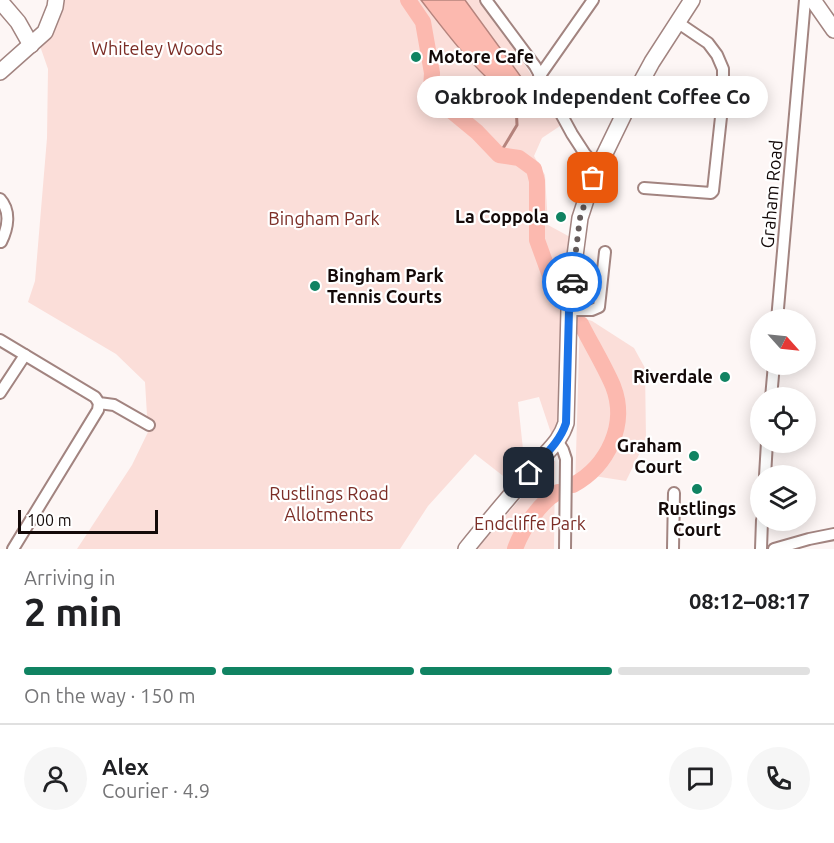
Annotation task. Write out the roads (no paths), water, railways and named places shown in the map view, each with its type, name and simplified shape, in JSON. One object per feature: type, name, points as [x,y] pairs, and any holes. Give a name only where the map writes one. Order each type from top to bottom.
[{"type":"street","points":[[0,72],[45,32],[56,0]]},
{"type":"street","points":[[486,0],[535,66],[572,134],[597,167]]},
{"type":"street","points":[[466,549],[542,457],[558,442],[563,432],[566,423],[569,310],[580,218],[597,167],[627,108],[652,62],[692,0]]},
{"type":"street","name":"Graham Road","points":[[778,309],[805,0]]},
{"type":"street","points":[[813,0],[834,30]]},
{"type":"street","points":[[0,1],[18,22],[31,45]]},
{"type":"street","points":[[539,77],[591,1]]},
{"type":"street","points":[[644,188],[711,193],[713,191],[721,117],[723,69],[708,43],[677,22]]},
{"type":"street","points":[[0,199],[6,205],[7,218],[1,242]]},
{"type":"street","points":[[569,310],[592,310],[599,307],[605,252]]},
{"type":"street","points":[[0,340],[95,397],[99,403],[98,410],[13,549]]},
{"type":"street","points":[[0,393],[25,354]]},
{"type":"street","points":[[99,403],[114,405],[148,425]]},
{"type":"street","points":[[558,442],[566,459],[565,549]]},
{"type":"street","points":[[673,549],[674,493]]},
{"type":"street","points":[[760,549],[761,531]]},
{"type":"street","points":[[774,549],[834,534]]},
{"type":"waterway","points":[[408,0],[423,22],[432,73],[431,89],[437,99],[477,132],[499,155],[519,158],[534,169],[537,181],[537,240],[557,295]]},
{"type":"waterway","points":[[499,155],[517,125],[516,104]]},
{"type":"waterway","points":[[573,485],[596,467],[605,455],[612,443],[618,415],[613,386],[581,324]]},
{"type":"waterway","points":[[515,549],[532,517],[551,496],[558,492]]},
{"type":"place","name":"Motore Cafe","points":[[416,57]]},
{"type":"place","name":"Oakbrook Independent Coffee Co","points":[[593,178]]},
{"type":"place","name":"La Coppola","points":[[561,217]]},
{"type":"place","name":"Bingham Park Tennis Courts","points":[[315,286]]},
{"type":"place","name":"Riverdale","points":[[725,377]]},
{"type":"place","name":"Graham Court","points":[[694,456]]},
{"type":"place","name":"Rustlings Court","points":[[697,489]]},
{"type":"park label","name":"Whiteley Woods","points":[[157,49]]},
{"type":"park label","name":"Bingham Park","points":[[324,219]]},
{"type":"park label","name":"Rustlings Road Allotments","points":[[329,504]]},
{"type":"park label","name":"Endcliffe Park","points":[[530,524]]}]
